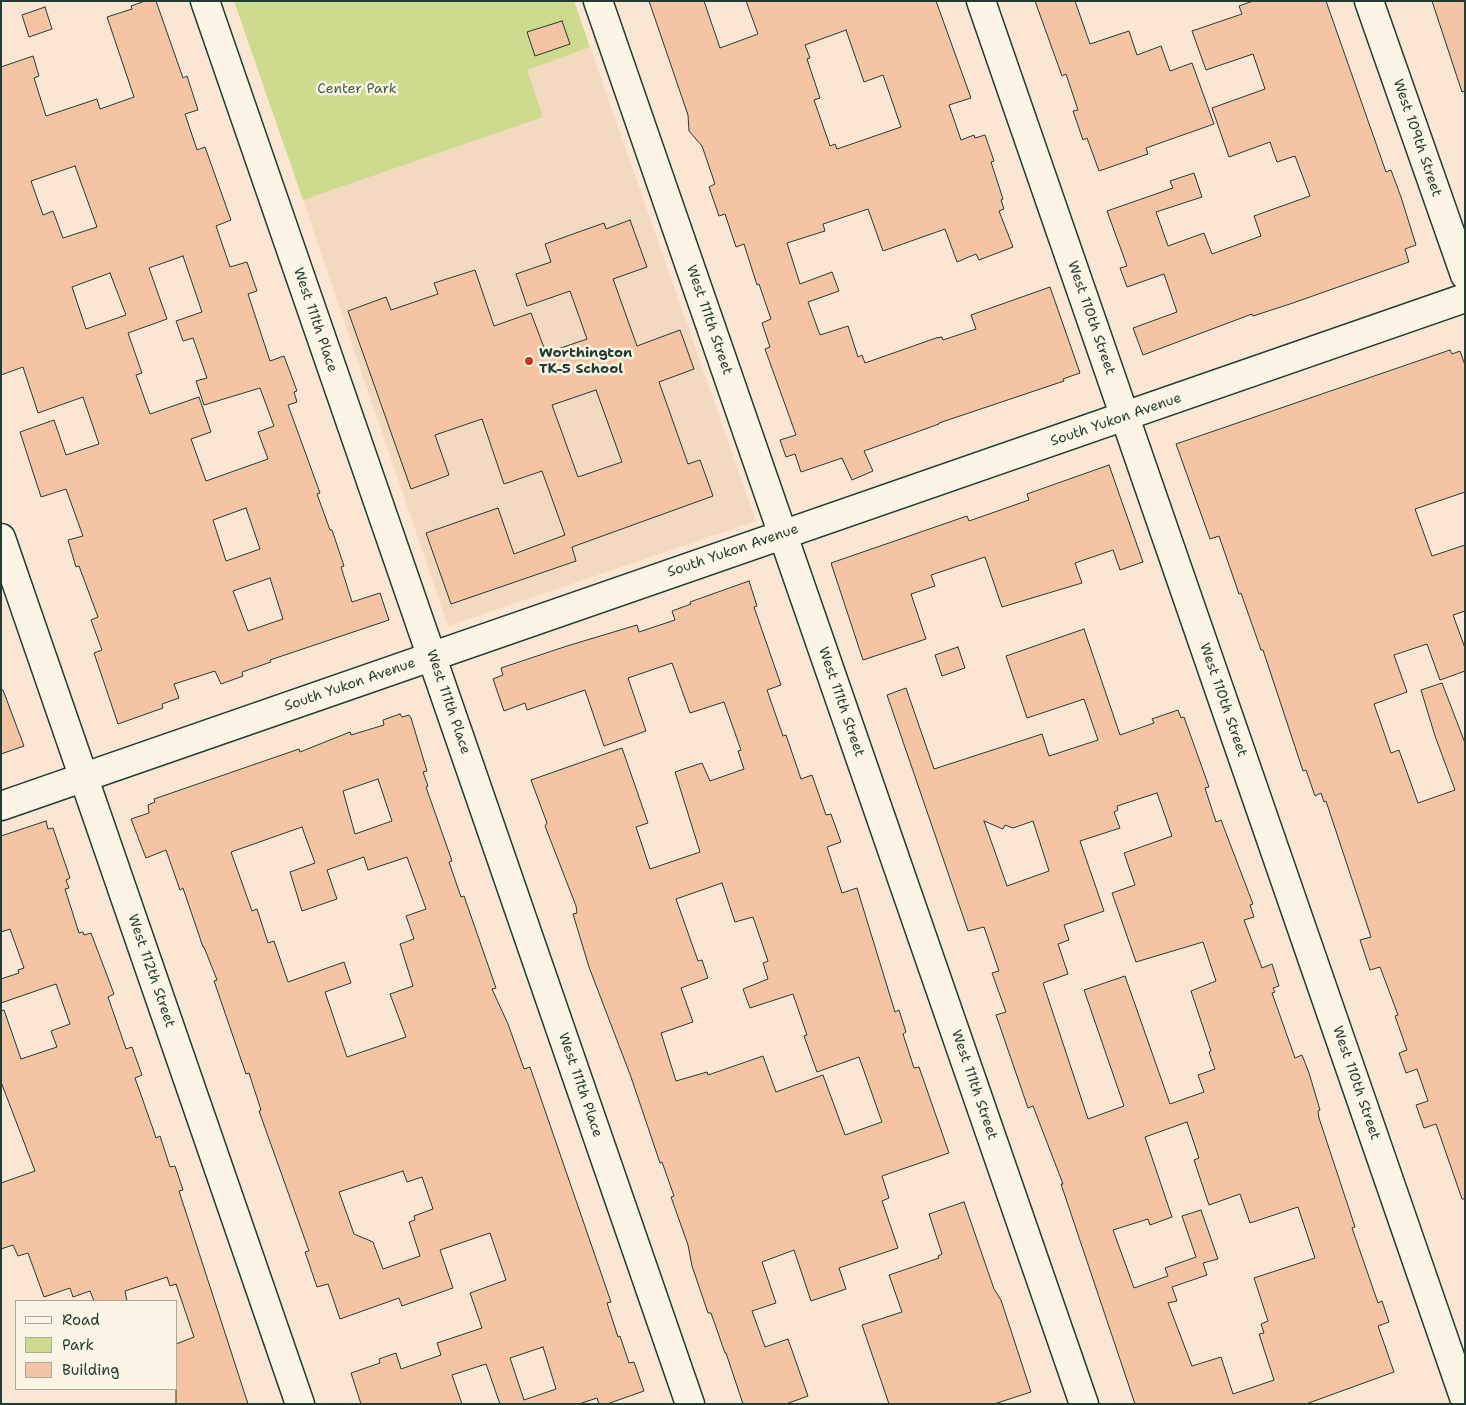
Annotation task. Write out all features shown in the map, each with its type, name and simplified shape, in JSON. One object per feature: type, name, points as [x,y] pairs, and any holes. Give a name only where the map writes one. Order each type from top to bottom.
[{"type":"street","name":"West 111th Place","points":[[205,1],[690,1404]]},
{"type":"street","name":"West 111th Street","points":[[598,1],[1084,1404]]},
{"type":"street","name":"West 110th Street","points":[[981,1],[1465,1400]]},
{"type":"street","name":"West 109th Street","points":[[1369,1],[1465,275]]},
{"type":"street","name":"South Yukon Avenue","points":[[1,806],[783,534],[1126,418],[1465,298]]},
{"type":"street","name":"West 112th Street","points":[[1,538],[300,1404]]},
{"type":"shaded area","name":"Worthington TK-5 School","points":[[590,47],[756,521],[448,626],[303,200],[542,117],[526,70]]},
{"type":"green space","name":"Center Park","points":[[234,1],[574,1],[590,47],[527,70],[543,117],[303,200]]},
{"type":"building","points":[[145,1],[156,1],[183,78],[187,76],[198,110],[185,114],[197,150],[205,147],[231,220],[216,226],[230,267],[247,262],[257,291],[248,294],[270,361],[284,356],[297,391],[294,392],[297,402],[288,405],[320,493],[317,494],[344,566],[341,567],[352,602],[380,593],[389,620],[270,660],[271,662],[242,672],[243,676],[221,684],[215,671],[174,684],[179,698],[162,704],[163,708],[118,724],[94,653],[102,650],[91,620],[98,617],[79,566],[76,567],[68,540],[83,536],[66,489],[41,497],[20,432],[54,420],[66,455],[99,444],[83,397],[38,413],[23,367],[1,375],[1,67],[33,56],[39,76],[34,78],[46,116],[97,99],[100,109],[134,97],[107,17],[132,9],[131,6]],"holes":[[[75,166],[97,227],[63,238],[53,211],[43,215],[31,181]],[[183,256],[202,312],[176,321],[183,341],[193,338],[207,378],[196,381],[204,405],[260,388],[274,426],[258,432],[268,459],[206,481],[191,439],[211,432],[199,397],[150,414],[136,375],[142,373],[128,333],[167,319],[149,268]],[[110,273],[126,315],[86,329],[72,287]],[[246,508],[260,549],[226,561],[213,520]],[[270,578],[283,619],[248,631],[233,591]]]},
{"type":"building","points":[[649,1],[704,1],[720,48],[758,34],[746,1],[936,1],[971,98],[949,105],[961,140],[974,135],[975,138],[985,135],[994,161],[991,162],[1003,199],[1001,200],[1004,209],[999,211],[1013,247],[979,260],[976,254],[957,262],[945,229],[883,251],[868,209],[823,224],[825,231],[787,243],[800,284],[832,272],[839,291],[808,302],[820,335],[848,326],[858,357],[862,355],[865,363],[936,338],[942,337],[943,340],[976,329],[971,315],[1050,287],[1080,373],[1063,379],[1064,381],[939,423],[864,451],[873,471],[852,480],[842,458],[801,472],[795,454],[786,457],[780,440],[796,435],[765,349],[770,347],[762,323],[771,319],[759,284],[757,285],[744,244],[736,247],[725,214],[719,216],[709,187],[715,184],[702,146],[689,131],[688,115]],"holes":[[[846,30],[864,82],[883,75],[901,127],[837,149],[835,144],[830,146],[814,100],[820,98],[807,59],[810,58],[805,45]]]},
{"type":"building","points":[[1035,1],[1075,1],[1090,44],[1129,31],[1137,55],[1161,46],[1170,71],[1192,63],[1214,124],[1146,148],[1148,154],[1099,171],[1087,138],[1083,140],[1073,111],[1078,110],[1066,74],[1062,76]]},
{"type":"building","points":[[1253,1],[1326,1],[1386,172],[1391,170],[1416,245],[1405,249],[1409,262],[1290,304],[1253,316],[1252,314],[1143,355],[1133,328],[1177,312],[1164,274],[1127,287],[1120,268],[1127,266],[1107,211],[1173,188],[1170,181],[1194,173],[1202,197],[1156,212],[1168,246],[1204,233],[1212,254],[1261,236],[1254,216],[1310,196],[1295,156],[1277,162],[1270,142],[1229,157],[1212,108],[1265,89],[1253,54],[1206,70],[1192,31],[1242,14],[1239,6]]},
{"type":"building","points":[[1432,1],[1465,1],[1465,91],[1462,92]]},
{"type":"building","points":[[45,7],[52,29],[29,37],[22,15]]},
{"type":"building","points":[[562,21],[570,44],[535,56],[527,32]]},
{"type":"building","points":[[630,220],[647,267],[613,279],[637,346],[680,330],[694,369],[659,382],[688,464],[700,460],[713,496],[572,547],[576,561],[451,604],[426,533],[498,508],[514,554],[565,535],[542,471],[504,484],[482,419],[435,435],[449,475],[411,489],[348,311],[386,297],[391,310],[438,294],[434,283],[475,270],[494,326],[531,313],[546,353],[587,339],[570,291],[527,306],[516,274],[551,262],[545,244],[604,223],[606,229]],"holes":[[[596,390],[622,462],[578,477],[552,405]]]},
{"type":"building","points":[[1450,350],[1452,354],[1460,351],[1465,365],[1465,492],[1415,509],[1432,556],[1465,545],[1465,611],[1453,615],[1465,648],[1465,671],[1440,680],[1427,644],[1394,655],[1407,692],[1374,704],[1391,753],[1399,750],[1418,803],[1455,790],[1435,736],[1421,690],[1442,683],[1465,743],[1465,1199],[1462,1199],[1436,1124],[1424,1128],[1416,1105],[1428,1101],[1417,1069],[1406,1073],[1399,1053],[1407,1050],[1395,1016],[1398,1015],[1380,967],[1370,970],[1360,940],[1371,937],[1326,801],[1324,802],[1321,793],[1315,796],[1306,770],[1303,771],[1263,650],[1261,650],[1241,593],[1239,594],[1219,536],[1210,539],[1176,444]]},
{"type":"building","points":[[1109,465],[1143,562],[1120,570],[1113,550],[1075,563],[1082,583],[1002,607],[985,557],[931,575],[935,586],[911,594],[926,639],[863,660],[831,563],[967,516],[969,521],[1029,500],[1027,494]]},
{"type":"building","points":[[749,581],[757,606],[754,607],[781,685],[767,690],[783,736],[786,735],[801,779],[812,775],[826,815],[831,814],[841,842],[827,847],[842,893],[857,888],[895,1012],[899,1010],[906,1032],[903,1034],[914,1068],[919,1067],[949,1153],[882,1176],[889,1198],[882,1201],[898,1248],[839,1268],[846,1289],[811,1301],[794,1250],[762,1262],[776,1303],[752,1311],[765,1347],[788,1339],[808,1396],[786,1404],[743,1404],[726,1353],[711,1313],[708,1313],[692,1266],[688,1245],[671,1197],[674,1196],[662,1162],[660,1163],[631,1077],[589,967],[573,914],[577,913],[576,906],[545,826],[547,823],[531,780],[622,748],[648,823],[636,827],[650,869],[700,852],[675,772],[702,763],[710,781],[744,769],[738,751],[741,750],[724,702],[690,713],[672,663],[628,678],[646,731],[604,746],[585,690],[527,710],[525,703],[504,711],[493,679],[503,675],[501,668],[567,646],[637,625],[639,632],[675,620],[672,611],[691,604],[690,602]],"holes":[[[722,883],[735,922],[753,917],[768,961],[763,963],[768,979],[743,989],[750,1008],[793,994],[807,1035],[804,1036],[817,1072],[859,1057],[882,1122],[845,1135],[823,1075],[776,1092],[763,1056],[708,1075],[707,1072],[676,1081],[661,1033],[693,1022],[681,988],[708,978],[702,960],[698,961],[676,899]]]},
{"type":"building","points":[[1084,629],[1120,735],[1154,723],[1152,719],[1178,710],[1181,718],[1184,717],[1209,787],[1205,788],[1216,822],[1221,820],[1253,904],[1250,905],[1254,917],[1244,920],[1262,968],[1272,964],[1279,986],[1273,988],[1275,992],[1272,993],[1295,1058],[1302,1055],[1309,1073],[1320,1110],[1318,1111],[1319,1118],[1355,1227],[1352,1228],[1378,1303],[1382,1301],[1389,1322],[1378,1326],[1394,1372],[1306,1404],[1135,1404],[1061,1184],[1063,1184],[1033,1106],[1028,1108],[996,1015],[1006,1012],[992,973],[999,971],[984,927],[968,931],[887,695],[906,688],[934,769],[1042,734],[1049,756],[1098,740],[1084,699],[1027,718],[1006,656]],"holes":[[[1157,793],[1172,836],[1124,853],[1135,885],[1112,893],[1136,962],[1203,942],[1216,981],[1191,991],[1215,1069],[1198,1075],[1204,1092],[1170,1104],[1125,976],[1084,990],[1124,1106],[1088,1119],[1043,983],[1068,974],[1058,944],[1069,940],[1064,925],[1104,911],[1080,841],[1120,828],[1114,812],[1118,810],[1117,806]],[[984,821],[1003,829],[1005,825],[1013,828],[1033,821],[1049,871],[1007,886]],[[1187,1122],[1199,1158],[1194,1160],[1209,1205],[1240,1194],[1250,1223],[1298,1207],[1315,1258],[1254,1278],[1268,1321],[1261,1324],[1264,1333],[1259,1334],[1274,1380],[1233,1394],[1221,1357],[1192,1366],[1168,1303],[1177,1301],[1172,1287],[1207,1275],[1203,1263],[1218,1259],[1201,1210],[1182,1216],[1196,1257],[1165,1268],[1168,1276],[1134,1288],[1113,1230],[1148,1219],[1150,1225],[1172,1217],[1145,1137]]]},
{"type":"building","points":[[958,647],[965,668],[942,676],[935,655]]},
{"type":"building","points":[[1,690],[3,690],[24,746],[1,754]]},
{"type":"building","points":[[400,714],[402,717],[409,715],[411,718],[427,771],[423,772],[428,786],[426,787],[452,861],[449,862],[461,897],[464,896],[496,988],[492,989],[508,1024],[524,1069],[530,1067],[611,1302],[607,1303],[618,1337],[620,1336],[629,1363],[634,1362],[644,1391],[607,1404],[599,1404],[597,1398],[579,1404],[500,1404],[486,1364],[452,1375],[462,1404],[361,1404],[351,1373],[380,1363],[379,1359],[396,1353],[401,1369],[441,1355],[437,1343],[482,1328],[470,1293],[506,1280],[490,1233],[440,1250],[453,1288],[402,1306],[399,1298],[340,1319],[328,1284],[317,1287],[305,1252],[309,1251],[259,1111],[261,1110],[249,1073],[246,1074],[214,981],[217,980],[203,947],[183,888],[180,890],[166,850],[146,858],[131,819],[149,813],[148,805],[155,802],[154,799],[299,749],[300,752],[350,732],[351,735],[384,725],[383,720]],"holes":[[[378,779],[392,821],[355,834],[343,791]],[[302,827],[315,863],[290,872],[302,911],[337,899],[327,870],[364,857],[368,870],[407,857],[426,909],[406,916],[414,939],[400,944],[413,986],[390,994],[406,1037],[347,1057],[325,992],[351,983],[344,962],[288,982],[274,941],[268,943],[257,909],[252,911],[231,852]],[[403,1171],[407,1182],[422,1177],[433,1209],[414,1216],[415,1220],[409,1222],[420,1256],[383,1269],[373,1242],[354,1234],[339,1192]],[[543,1347],[556,1389],[524,1400],[510,1358]]]},
{"type":"building","points":[[46,821],[48,829],[53,828],[70,878],[66,880],[69,888],[65,889],[79,933],[83,932],[84,935],[91,933],[114,994],[108,997],[126,1049],[132,1047],[142,1075],[135,1078],[156,1138],[160,1136],[170,1167],[175,1166],[183,1190],[179,1191],[248,1404],[176,1404],[176,1390],[178,1390],[178,1343],[194,1337],[176,1284],[170,1286],[167,1277],[125,1291],[127,1300],[94,1300],[90,1291],[73,1297],[70,1288],[44,1297],[28,1253],[18,1256],[13,1245],[1,1249],[1,1183],[35,1171],[1,1082],[1,1011],[4,1010],[21,1059],[57,1047],[51,1031],[70,1024],[56,984],[1,1003],[1,979],[19,973],[18,970],[24,968],[10,929],[1,932],[1,836]]},
{"type":"building","points":[[964,1202],[994,1289],[1001,1300],[1031,1392],[994,1404],[889,1404],[862,1325],[902,1312],[889,1275],[939,1258],[938,1256],[942,1254],[929,1214]]},
{"type":"place","name":"Worthington TK-5 School","points":[[529,361]]}]
